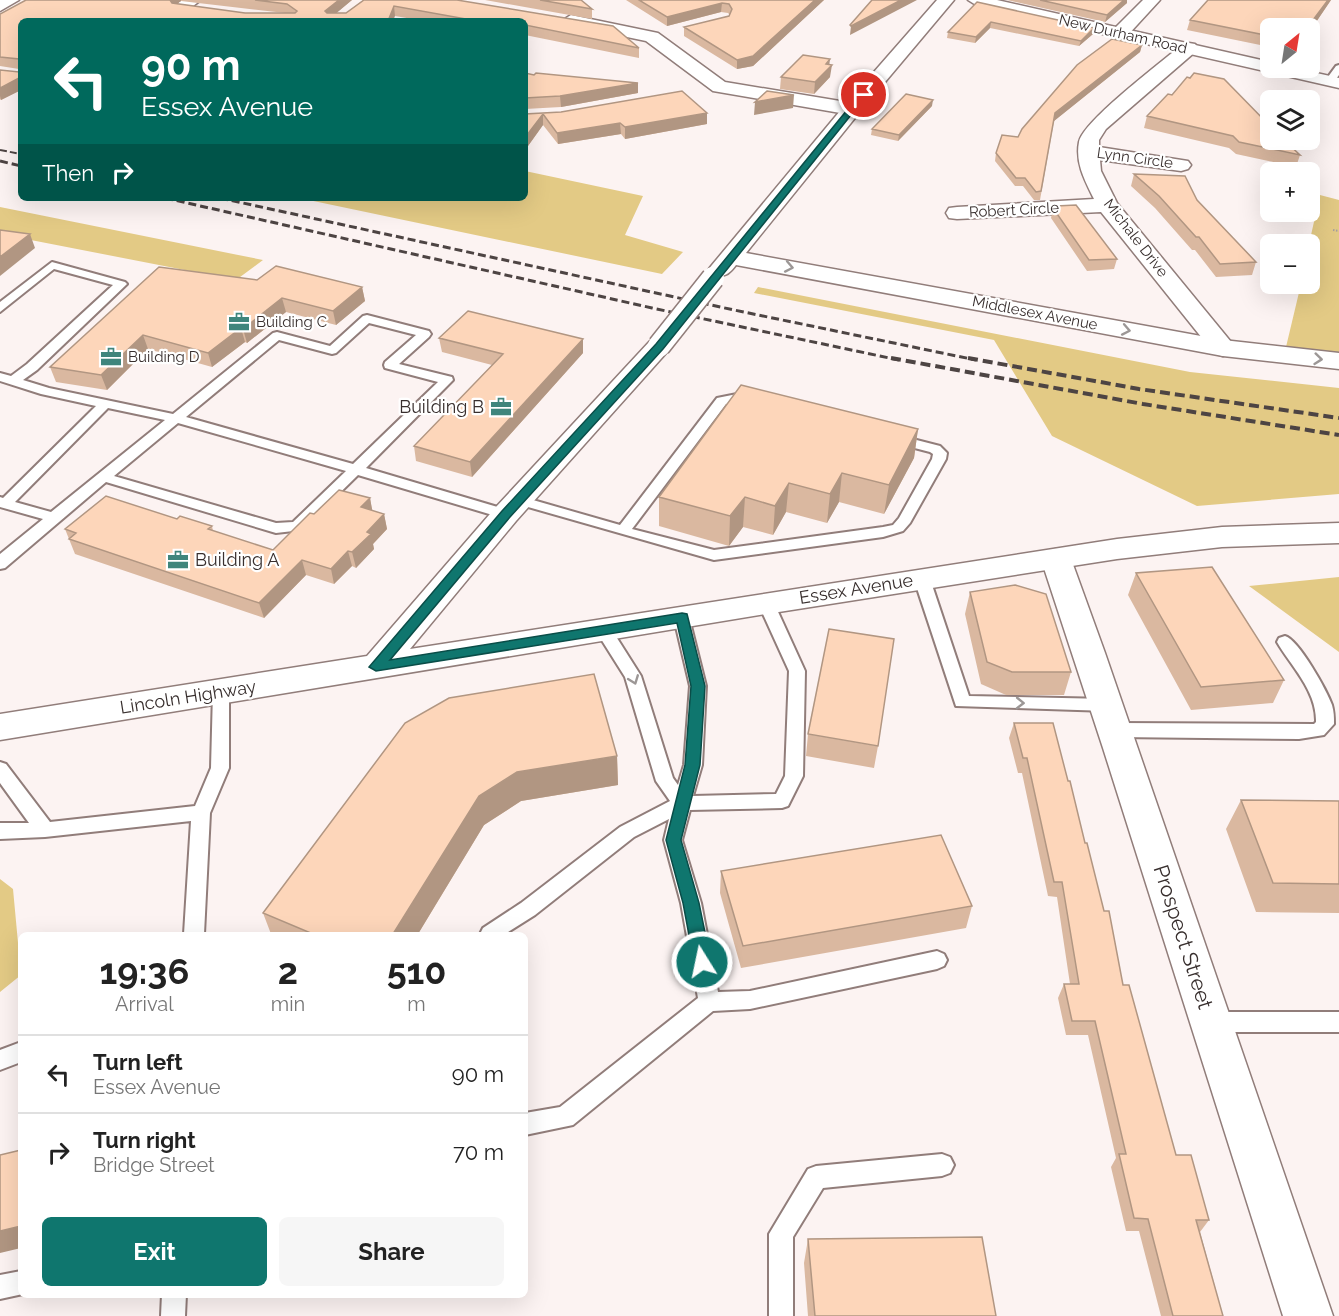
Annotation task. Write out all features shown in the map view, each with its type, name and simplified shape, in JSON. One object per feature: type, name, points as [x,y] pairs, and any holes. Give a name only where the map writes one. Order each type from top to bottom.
[{"type":"street","points":[[0,6],[11,0]]},
{"type":"street","points":[[376,667],[513,507],[659,346],[852,109],[946,0]]},
{"type":"street","name":"New Durham Road","points":[[976,0],[1260,64]]},
{"type":"street","points":[[1120,33],[1152,0]]},
{"type":"street","points":[[168,18],[192,6]]},
{"type":"street","points":[[552,17],[652,37],[719,87]]},
{"type":"street","points":[[652,37],[672,32]]},
{"type":"street","points":[[1089,152],[1089,140],[1099,125],[1189,48]]},
{"type":"street","name":"New Durham Road","points":[[1320,75],[1336,77]]},
{"type":"street","points":[[697,91],[719,87],[852,109]]},
{"type":"street","name":"Lynn Circle","points":[[1089,152],[1181,165]]},
{"type":"street","name":"Michale Drive","points":[[1089,152],[1091,171],[1107,205],[1223,348]]},
{"type":"street","name":"Robert Circle","points":[[957,213],[1107,205]]},
{"type":"street","name":"Middlesex Avenue","points":[[732,257],[1223,348],[1339,361]]},
{"type":"street","name":"Essex Avenue","points":[[376,667],[766,603],[1056,559],[1222,537],[1339,533]]},
{"type":"street","name":"Prospect Street","points":[[1056,559],[1112,717],[1308,1316]]},
{"type":"street","name":"Lincoln Highway","points":[[0,727],[376,667]]},
{"type":"lane","points":[[0,308],[52,265],[122,284],[32,367],[6,379]]},
{"type":"lane","points":[[0,564],[54,518],[103,477],[174,418],[278,336],[332,350],[368,320],[425,334],[390,365],[447,380],[359,469],[297,527],[276,528],[103,477]]},
{"type":"lane","points":[[6,379],[105,404],[174,418],[359,469],[623,531],[714,555],[898,528],[905,520],[939,459],[940,453],[935,449],[737,398],[726,399],[722,401],[623,531]]},
{"type":"lane","points":[[54,518],[3,502],[105,404]]},
{"type":"lane","points":[[922,579],[962,702],[1299,732],[1318,730],[1325,724],[1328,713],[1285,642]]},
{"type":"lane","points":[[493,932],[528,909],[627,832],[682,803],[782,801],[794,776],[797,671],[766,603]]},
{"type":"lane","points":[[682,618],[698,686],[693,765],[674,840],[691,903],[709,1002]]},
{"type":"lane","points":[[604,631],[633,676],[665,781],[682,803]]},
{"type":"lane","points":[[194,932],[201,813],[220,768],[221,692]]},
{"type":"lane","points":[[0,769],[45,830]]},
{"type":"lane","points":[[0,831],[45,830],[201,813]]},
{"type":"lane","points":[[528,1123],[565,1117],[709,1002],[750,1000],[937,960]]},
{"type":"lane","points":[[1210,1022],[1339,1022]]},
{"type":"lane","points":[[0,1060],[18,1053]]},
{"type":"lane","points":[[781,1316],[781,1234],[816,1177],[942,1165]]},
{"type":"lane","points":[[0,1287],[18,1284]]},
{"type":"lane","points":[[173,1316],[174,1298]]},
{"type":"path","points":[[1333,230],[1339,231]]},
{"type":"shaded area","points":[[528,172],[643,196],[625,235],[683,252],[662,274],[313,201],[528,201]]},
{"type":"shaded area","points":[[1320,195],[1339,200],[1339,353],[1286,347],[1299,294],[1320,294],[1320,234],[1311,234],[1314,222],[1320,222]]},
{"type":"shaded area","points":[[0,207],[263,260],[236,280],[0,234]]},
{"type":"shaded area","points":[[758,287],[1190,372],[1339,388],[1339,494],[1197,506],[1052,436],[994,340],[754,293]]},
{"type":"shaded area","points":[[1339,577],[1339,652],[1249,586]]},
{"type":"shaded area","points":[[0,879],[13,889],[18,943],[18,977],[0,992]]},
{"type":"building","points":[[26,0],[170,0],[172,3],[245,13],[295,13],[297,11],[287,4],[255,0],[339,0],[325,11],[327,13],[346,13],[364,0],[457,0],[613,26],[639,48],[528,26],[528,18],[460,18],[394,6],[389,18],[18,18],[18,59],[0,57],[0,14]]},
{"type":"building","points":[[540,0],[581,0],[592,9]]},
{"type":"building","points":[[639,0],[815,0],[753,56],[737,60],[684,27],[729,16],[732,9],[729,4],[722,3],[667,17]]},
{"type":"building","points":[[872,0],[901,0],[851,26],[850,25]]},
{"type":"building","points":[[1040,0],[1124,0],[1107,15]]},
{"type":"building","points":[[1208,0],[1328,0],[1314,18],[1260,18],[1260,34],[1190,20]]},
{"type":"building","points":[[977,2],[1094,28],[1081,41],[991,22],[976,37],[948,32]]},
{"type":"building","points":[[1112,39],[1142,45],[1055,113],[1041,191],[1036,192],[1025,178],[1016,178],[996,153],[1002,135],[1018,137],[1022,129],[1077,65]]},
{"type":"building","points":[[803,55],[830,59],[826,64],[832,65],[815,82],[781,77]]},
{"type":"building","points":[[0,70],[18,72],[18,79],[0,88]]},
{"type":"building","points":[[1194,73],[1224,79],[1260,116],[1260,146],[1239,142],[1233,136],[1147,116],[1168,94],[1172,95],[1187,77],[1190,78]]},
{"type":"building","points":[[528,74],[638,83],[560,96],[528,98]]},
{"type":"building","points":[[682,91],[707,113],[625,127],[620,123],[557,133],[543,114],[528,134],[528,114],[561,112]]},
{"type":"building","points":[[767,91],[794,95],[755,102]]},
{"type":"building","points":[[906,94],[933,100],[899,135],[872,129]]},
{"type":"building","points":[[1277,150],[1295,150],[1300,155]]},
{"type":"building","points":[[1134,174],[1185,176],[1197,200],[1256,262],[1220,264],[1199,237],[1196,237],[1159,196]]},
{"type":"building","points":[[1076,205],[1117,259],[1089,260],[1053,208]]},
{"type":"building","points":[[0,230],[30,234],[0,257]]},
{"type":"building","points":[[276,266],[362,287],[333,311],[282,298],[208,353],[143,335],[101,375],[50,367],[159,267],[257,280]]},
{"type":"building","name":"Building B","points":[[468,311],[583,339],[470,462],[414,446],[503,354],[439,338]]},
{"type":"building","points":[[741,385],[918,429],[889,485],[842,473],[830,494],[789,483],[775,506],[745,497],[730,516],[659,497]]},
{"type":"building","name":"Building A","points":[[339,490],[370,498],[361,507],[384,514],[367,532],[371,534],[352,552],[348,551],[331,569],[302,560],[259,603],[69,539],[76,533],[65,529],[106,496],[177,519],[180,516],[212,526],[208,529],[273,550],[310,513],[314,514]]},
{"type":"building","points":[[1212,567],[1284,680],[1201,687],[1136,573]]},
{"type":"building","points":[[1015,585],[1046,594],[1071,672],[1012,672],[987,662],[970,592]]},
{"type":"building","points":[[829,629],[894,639],[878,746],[808,734]]},
{"type":"building","points":[[594,674],[617,756],[517,772],[479,796],[394,932],[308,932],[263,913],[405,723],[449,698]]},
{"type":"building","points":[[1014,723],[1053,723],[1104,911],[1109,911],[1123,985],[1129,985],[1176,1155],[1191,1155],[1209,1220],[1196,1220],[1223,1316],[1173,1316],[1148,1219],[1134,1218],[1119,1154],[1126,1154],[1095,1021],[1072,1021],[1064,984],[1079,984],[1062,882],[1054,882],[1027,758],[1023,758]]},
{"type":"building","points":[[1241,800],[1339,801],[1339,884],[1273,883]]},
{"type":"building","points":[[941,835],[972,906],[743,946],[721,871]]},
{"type":"building","points":[[18,1151],[18,1227],[0,1231],[0,1155]]},
{"type":"building","points":[[982,1237],[996,1316],[815,1316],[808,1239]]},
{"type":"railway","points":[[0,150],[18,153]]},
{"type":"railway","points":[[0,161],[18,165]]},
{"type":"railway","points":[[178,201],[652,308],[899,360]]},
{"type":"railway","points":[[234,201],[734,310],[976,360]]},
{"type":"railway","points":[[891,358],[1143,404],[1339,435]]},
{"type":"railway","points":[[968,358],[1139,389],[1339,418]]},
{"type":"place","name":"Building C","points":[[239,322]]},
{"type":"place","name":"Building D","points":[[111,357]]},
{"type":"place","name":"Building B","points":[[501,407]]},
{"type":"place","name":"Building A","points":[[178,560]]},
{"type":"route","points":[[702,962],[691,903],[674,840],[693,765],[698,686],[682,618],[376,667],[506,514],[659,346],[864,95]]}]
